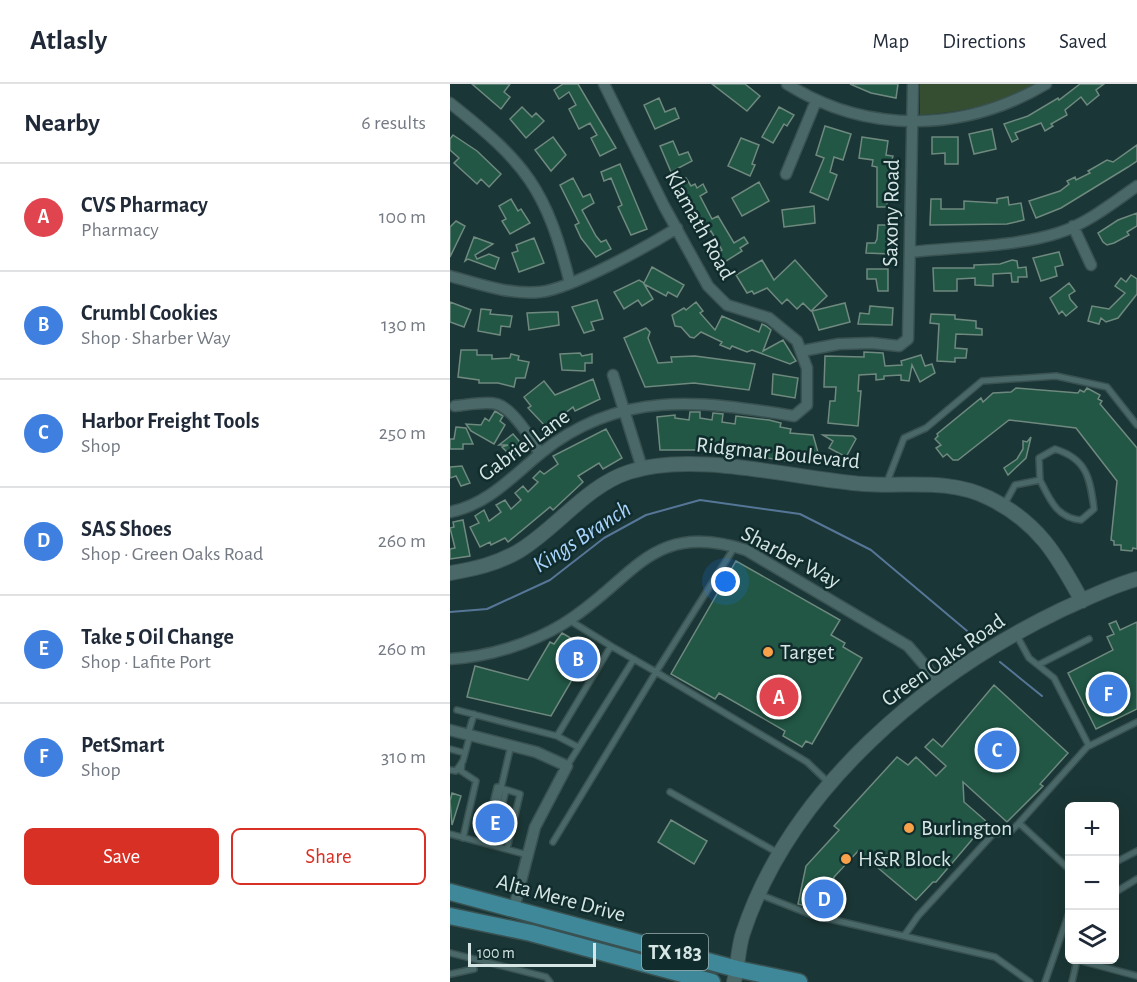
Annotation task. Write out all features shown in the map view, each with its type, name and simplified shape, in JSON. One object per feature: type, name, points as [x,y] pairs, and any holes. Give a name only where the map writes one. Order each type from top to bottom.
[{"type":"main road","name":"Alta Mere Drive","points":[[450,892],[514,908],[736,976],[799,982]]},
{"type":"main road","name":"Alta Mere Drive","points":[[450,916],[542,936],[712,982]]},
{"type":"street","name":"Klamath Road","points":[[604,84],[708,286],[720,300],[728,305],[774,321],[797,342],[802,351]]},
{"type":"street","points":[[787,84],[816,101],[858,116],[937,121],[998,109],[1046,84]]},
{"type":"street","name":"Saxony Road","points":[[802,351],[839,344],[872,343],[899,346],[906,342],[910,331],[913,84]]},
{"type":"street","points":[[786,174],[816,101]]},
{"type":"street","points":[[450,103],[493,137],[522,166],[550,213],[570,283]]},
{"type":"street","points":[[911,252],[1035,239],[1073,226],[1137,186]]},
{"type":"street","points":[[1073,226],[1091,265]]},
{"type":"street","points":[[450,276],[493,288],[540,292],[570,283],[677,228]]},
{"type":"street","name":"Gabriel Lane","points":[[450,512],[479,502],[498,490],[540,454],[571,432],[596,419],[624,411],[677,402],[708,403],[794,416],[799,414],[807,405],[808,391],[807,368],[802,351]]},
{"type":"street","points":[[613,375],[642,468]]},
{"type":"street","points":[[455,406],[484,403],[504,408],[530,436],[540,454]]},
{"type":"street","name":"Ridgmar Boulevard","points":[[450,573],[497,562],[519,551],[596,490],[617,477],[642,468],[681,463],[866,484],[948,485],[972,491],[1004,507],[1037,531],[1057,555],[1082,601]]},
{"type":"street","name":"Sharber Way","points":[[450,659],[472,658],[512,647],[569,620],[661,547],[688,541],[720,542],[746,550],[908,646],[939,683]]},
{"type":"street","name":"Green Oaks Road","points":[[736,976],[742,936],[779,854],[831,784],[883,728],[939,683],[1016,634],[1082,601],[1137,579]]},
{"type":"street","points":[[450,730],[536,752],[567,766],[545,804],[514,908]]},
{"type":"lane","points":[[887,484],[904,438],[926,428],[982,381],[1056,376],[1107,387],[1137,425]]},
{"type":"lane","points":[[1055,449],[1073,455],[1090,479],[1094,509],[1081,520],[1067,519],[1052,506],[1040,480],[1039,459],[1055,449]]},
{"type":"lane","points":[[1004,507],[1015,485],[1040,480]]},
{"type":"lane","points":[[553,843],[735,546]]},
{"type":"lane","points":[[569,620],[807,762],[831,784]]},
{"type":"lane","points":[[1016,634],[1029,657],[1054,678],[1089,746]]},
{"type":"lane","points":[[1038,665],[1089,639]]},
{"type":"lane","points":[[557,736],[611,646]]},
{"type":"lane","points":[[567,766],[634,659]]},
{"type":"lane","points":[[457,710],[557,736],[578,747]]},
{"type":"lane","points":[[463,838],[476,781],[461,771],[474,714]]},
{"type":"lane","points":[[904,936],[918,916],[993,834],[1010,832],[1089,746],[1137,722]]},
{"type":"lane","points":[[507,849],[520,794],[503,789],[497,787],[494,817],[503,789],[511,746]]},
{"type":"lane","points":[[450,749],[465,753]]},
{"type":"lane","points":[[450,770],[456,771],[462,762]]},
{"type":"lane","points":[[670,792],[779,854]]},
{"type":"lane","points":[[1019,823],[1065,865]]},
{"type":"lane","points":[[488,844],[492,827],[488,844]]},
{"type":"lane","points":[[450,834],[528,855]]},
{"type":"lane","points":[[1119,860],[1137,851]]},
{"type":"lane","points":[[1119,890],[1137,879]]},
{"type":"lane","points":[[759,894],[812,915],[995,957],[1030,982]]},
{"type":"lane","points":[[1046,982],[1065,925]]},
{"type":"lane","points":[[450,953],[546,977],[550,982]]},
{"type":"lane","points":[[1071,982],[1076,964]]},
{"type":"lane","points":[[1093,964],[1137,975]]},
{"type":"lane","points":[[451,974],[474,969]]},
{"type":"green space","points":[[920,84],[1037,84],[1009,97],[981,106],[920,115]]},
{"type":"building","points":[[472,84],[510,84],[504,92],[510,97],[501,109]]},
{"type":"building","points":[[563,84],[578,84],[616,148],[600,156],[591,138],[597,135],[590,123],[579,129],[569,109],[576,105],[569,92],[559,99],[554,90]]},
{"type":"building","points":[[712,84],[745,84],[760,96],[747,111]]},
{"type":"building","points":[[850,84],[898,84],[896,98],[871,93]]},
{"type":"building","points":[[1080,84],[1104,84],[1096,90],[1099,95],[1087,105],[1081,97],[1065,110],[1067,115],[1051,124],[1053,126],[1045,131],[1041,123],[1015,133],[1018,139],[1012,142],[1004,124],[1028,116],[1058,98],[1059,100]]},
{"type":"building","points":[[659,98],[665,112],[675,108],[679,118],[655,129],[644,105]]},
{"type":"building","points":[[522,107],[532,117],[536,113],[544,121],[526,138],[510,119]]},
{"type":"building","points":[[779,107],[794,115],[787,126],[784,124],[773,143],[762,137]]},
{"type":"building","points":[[825,126],[851,134],[843,160],[834,157],[830,172],[837,175],[828,200],[810,192],[824,158],[816,155]]},
{"type":"building","points":[[992,129],[996,149],[974,154],[969,134]]},
{"type":"building","points":[[453,135],[477,151],[501,174],[489,187],[481,179],[477,184],[454,163],[459,158],[450,150],[450,139]]},
{"type":"building","points":[[553,137],[566,155],[551,171],[535,150]]},
{"type":"building","points":[[862,137],[888,141],[886,155],[893,156],[890,166],[890,199],[887,199],[887,207],[877,207],[877,167],[872,166],[873,160],[859,158]]},
{"type":"building","points":[[932,137],[958,137],[958,164],[945,164],[945,153],[932,154]]},
{"type":"building","points":[[741,138],[759,145],[750,176],[728,166]]},
{"type":"building","points":[[673,141],[679,155],[688,152],[692,161],[671,172],[660,146]]},
{"type":"building","points":[[1137,145],[1137,161],[1061,208],[1036,218],[1029,201],[1060,191],[1069,184],[1067,181],[1075,177],[1076,180],[1090,173],[1088,171],[1107,160],[1113,162]]},
{"type":"building","points":[[620,164],[647,229],[631,235],[618,207],[622,205],[611,178],[604,181],[601,172]]},
{"type":"building","points":[[573,178],[583,197],[590,194],[594,203],[582,210],[596,236],[601,242],[606,240],[611,249],[596,257],[581,238],[575,225],[579,223],[560,185]]},
{"type":"building","points":[[686,178],[691,186],[695,184],[697,188],[703,184],[707,192],[700,196],[712,219],[718,216],[734,243],[744,237],[748,243],[740,248],[742,251],[723,263],[717,254],[722,250],[711,231],[704,235],[675,185]]},
{"type":"building","points":[[759,182],[769,201],[742,216],[732,198]]},
{"type":"building","points":[[1008,197],[1009,205],[1021,203],[1024,220],[1007,224],[930,225],[931,199],[941,199],[941,209],[964,209],[964,201],[997,203],[997,199]]},
{"type":"building","points":[[511,199],[518,211],[521,209],[530,223],[510,234],[502,221],[506,219],[499,206]]},
{"type":"building","points":[[814,206],[815,223],[784,227],[782,210]]},
{"type":"building","points":[[1137,213],[1137,226],[1127,232],[1129,235],[1107,245],[1103,242],[1098,233],[1118,220]]},
{"type":"building","points":[[456,221],[465,226],[450,257],[450,227]]},
{"type":"building","points":[[878,225],[892,225],[891,254],[866,253],[867,243],[875,243],[877,239]]},
{"type":"building","points":[[474,237],[493,244],[475,255],[477,259],[489,254],[499,258],[495,269],[468,259],[465,261]]},
{"type":"building","points":[[534,238],[544,263],[519,272],[512,253],[518,251],[516,245]]},
{"type":"building","points":[[1059,252],[1063,265],[1055,267],[1057,276],[1041,281],[1033,258]]},
{"type":"building","points":[[762,260],[774,280],[795,260],[827,296],[811,311],[803,303],[797,309],[787,299],[782,304],[767,288],[754,294],[752,291],[747,293],[736,275]]},
{"type":"building","points":[[1012,260],[1017,261],[1018,268],[1026,267],[1027,277],[1018,277],[1018,282],[1012,282],[1011,273],[993,274],[993,286],[975,285],[975,278],[957,279],[957,291],[934,291],[933,268],[974,268],[974,265],[1000,264]]},
{"type":"building","points":[[652,267],[684,285],[677,297],[668,292],[666,296],[644,284],[653,299],[642,306],[638,300],[624,309],[614,292],[639,280],[644,283]]},
{"type":"building","points":[[867,269],[888,269],[888,291],[878,291],[876,279],[867,279]]},
{"type":"building","points":[[1131,275],[1137,279],[1137,294],[1118,318],[1106,322],[1101,318],[1099,324],[1088,321],[1092,306],[1109,309],[1125,293],[1115,286],[1121,278],[1126,282]]},
{"type":"building","points":[[1069,283],[1075,291],[1069,295],[1070,299],[1077,307],[1066,316],[1062,311],[1059,314],[1050,298]]},
{"type":"building","points":[[597,300],[603,319],[591,322],[594,330],[584,333],[572,307]]},
{"type":"building","points":[[450,302],[471,310],[464,327],[450,322]]},
{"type":"building","points":[[696,302],[703,311],[700,313],[715,330],[722,316],[759,332],[762,324],[766,326],[771,330],[763,351],[783,340],[796,361],[790,364],[752,350],[747,352],[732,346],[730,349],[720,345],[722,342],[701,332],[694,338],[690,337],[681,327],[675,326],[672,315],[684,308],[686,310]]},
{"type":"building","points":[[845,303],[850,322],[819,330],[812,311]]},
{"type":"building","points":[[870,306],[893,308],[892,325],[858,324],[860,313],[869,314]]},
{"type":"building","points":[[481,309],[491,310],[490,314],[512,316],[510,327],[501,326],[500,335],[478,331]]},
{"type":"building","points":[[558,312],[559,325],[529,330],[527,313]]},
{"type":"building","points":[[931,314],[955,315],[955,319],[976,321],[976,328],[982,329],[982,335],[956,334],[955,348],[967,349],[966,358],[955,358],[955,362],[937,361],[939,324],[930,323]]},
{"type":"building","points":[[646,328],[650,332],[648,338],[658,363],[672,362],[671,357],[695,356],[755,364],[749,390],[694,383],[645,387],[624,338]]},
{"type":"building","points":[[461,350],[477,350],[477,355],[492,355],[492,359],[510,358],[511,354],[519,356],[518,360],[529,362],[525,378],[516,378],[514,387],[498,383],[479,383],[479,380],[458,377]]},
{"type":"building","points":[[864,352],[883,353],[885,366],[902,365],[901,361],[921,355],[925,366],[932,364],[935,373],[920,382],[912,365],[909,381],[901,380],[901,375],[884,376],[884,379],[876,380],[876,374],[859,375],[858,391],[861,391],[858,426],[828,423],[830,401],[835,401],[836,387],[824,387],[825,356],[864,357]]},
{"type":"building","points":[[580,353],[582,356],[592,354],[592,363],[585,363],[585,371],[562,370],[560,354]]},
{"type":"building","points":[[773,374],[798,378],[795,398],[772,394]]},
{"type":"building","points":[[593,379],[600,399],[575,411],[573,407],[547,428],[528,408],[531,406],[524,397],[544,381],[555,395]]},
{"type":"building","points":[[1016,388],[1078,393],[1080,390],[1084,392],[1087,388],[1100,395],[1098,399],[1102,401],[1100,404],[1137,448],[1137,549],[1121,550],[1121,545],[1114,545],[1114,541],[1111,540],[1117,481],[1076,428],[1009,420],[958,460],[953,460],[947,454],[943,457],[936,448],[941,445],[935,439],[937,434],[981,398],[983,402],[993,393],[1011,392]]},
{"type":"building","points":[[495,411],[503,416],[500,421],[505,425],[494,444],[471,431],[466,424],[481,425],[485,418],[489,421]]},
{"type":"building","points":[[690,412],[700,412],[700,418],[712,420],[713,413],[723,414],[722,422],[735,424],[736,416],[769,420],[781,423],[780,427],[791,429],[790,433],[813,435],[821,463],[785,461],[698,446],[698,450],[660,450],[657,417],[675,415],[675,418],[689,420]]},
{"type":"building","points":[[456,427],[466,428],[473,444],[463,444],[463,449],[450,449],[450,439],[454,439]]},
{"type":"building","points":[[606,429],[622,458],[603,469],[599,463],[578,476],[583,482],[553,510],[550,507],[508,542],[505,538],[491,545],[490,542],[480,547],[470,527],[479,523],[475,516],[484,510],[489,521],[501,512],[496,505],[505,500],[511,509],[521,500],[515,493],[523,486],[528,492],[538,482],[533,478],[540,471],[544,474],[558,464],[553,456]]},
{"type":"building","points":[[513,434],[519,441],[518,453],[513,458],[502,447],[508,445],[499,445]]},
{"type":"building","points":[[823,435],[853,436],[856,439],[846,457],[829,448],[833,441]]},
{"type":"building","points":[[1031,437],[1026,458],[1008,475],[1004,468],[1017,459],[1023,449],[1023,441],[1027,442]]},
{"type":"building","points":[[462,466],[470,483],[461,486],[456,476],[450,478],[450,467]]},
{"type":"building","points":[[463,520],[470,556],[450,559],[450,549],[455,548],[450,528],[454,527],[453,522]]},
{"type":"building","name":"Target","points":[[736,561],[840,620],[831,635],[845,643],[843,647],[862,658],[812,744],[806,741],[802,747],[783,736],[785,731],[719,693],[715,699],[671,674]]},
{"type":"building","points":[[1116,621],[1120,630],[1137,622],[1137,709],[1096,729],[1068,673],[1113,650],[1107,637],[1114,634],[1109,624]]},
{"type":"building","points":[[562,633],[590,649],[551,716],[467,697],[475,666],[528,680],[550,642],[554,644]]},
{"type":"building","points":[[994,685],[1068,753],[1040,784],[1043,786],[1007,822],[963,782],[964,802],[987,822],[936,882],[933,882],[916,900],[858,851],[834,877],[827,912],[798,904],[806,866],[839,830],[834,826],[897,757],[908,765],[916,757],[936,776],[946,766],[925,747],[933,739],[942,747]]},
{"type":"building","points":[[452,793],[461,796],[452,825],[450,801]]},
{"type":"building","points":[[671,820],[707,841],[694,864],[658,842]]},
{"type":"waterway","name":"Kings Branch","points":[[450,612],[487,609],[550,580],[604,538],[646,515],[700,500],[800,514],[871,550],[979,641]]},
{"type":"waterway","name":"Kings Branch","points":[[1000,662],[1042,696]]},
{"type":"place","name":"Target","points":[[768,652]]},
{"type":"place","name":"Crumbl Cookies","points":[[578,659]]},
{"type":"place","name":"PetSmart","points":[[1108,694]]},
{"type":"place","name":"CVS Pharmacy","points":[[779,697]]},
{"type":"place","name":"Harbor Freight Tools","points":[[997,750]]},
{"type":"place","name":"Take 5 Oil Change","points":[[495,823]]},
{"type":"place","name":"Burlington","points":[[909,828]]},
{"type":"place","name":"H&R Block","points":[[846,859]]},
{"type":"place","name":"SAS Shoes","points":[[824,899]]}]
